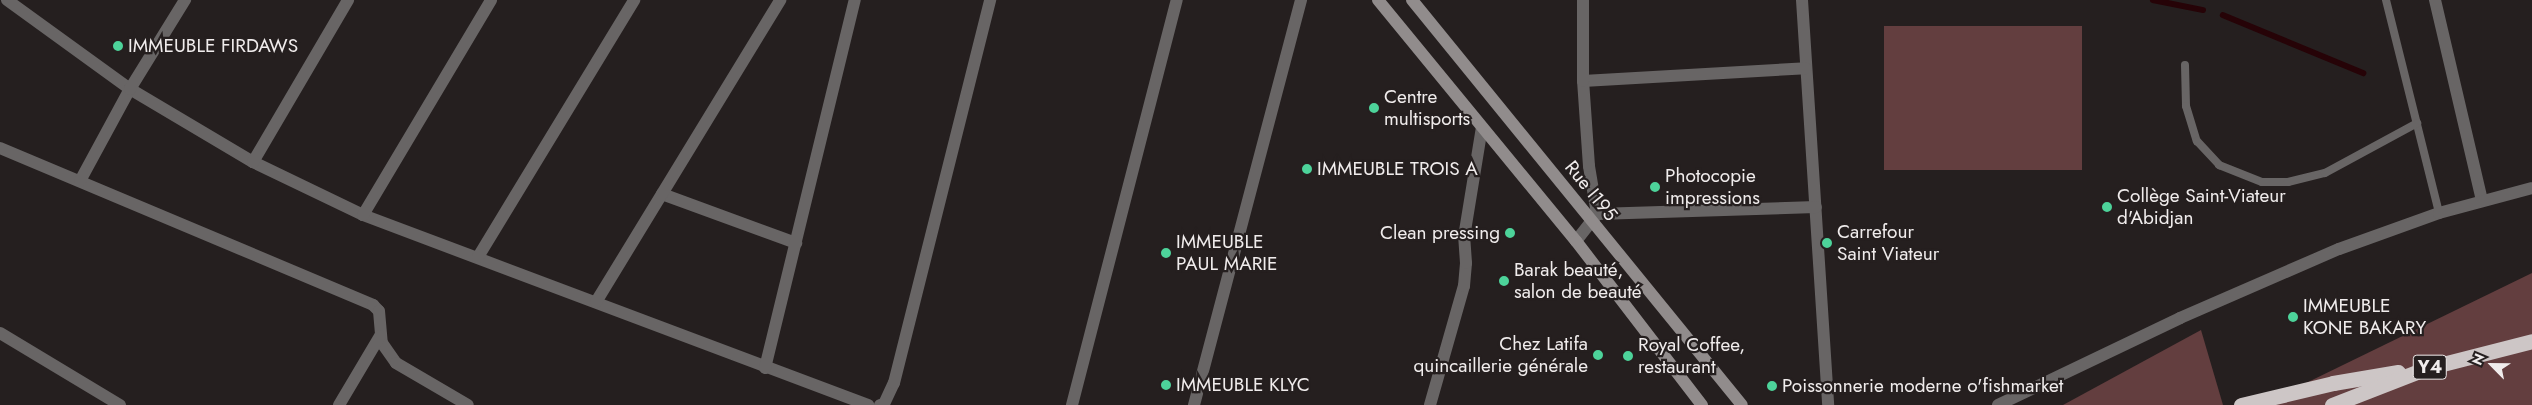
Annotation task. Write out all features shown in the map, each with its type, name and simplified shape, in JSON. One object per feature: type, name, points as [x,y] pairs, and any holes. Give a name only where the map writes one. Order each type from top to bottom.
[{"type":"highway","name":"Y4","points":[[2332,405],[2427,368],[2532,341]]},
{"type":"highway","points":[[2241,405],[2333,383],[2427,368]]},
{"type":"main road","points":[[1378,0],[1576,241],[1702,405]]},
{"type":"main road","name":"Rue I195","points":[[1412,0],[1594,218],[1742,405]]},
{"type":"street","points":[[8,0],[130,89],[253,162],[363,215],[478,257],[765,368],[868,405]]},
{"type":"street","points":[[80,181],[130,89],[185,0]]},
{"type":"street","points":[[253,162],[348,0]]},
{"type":"street","points":[[363,215],[491,0]]},
{"type":"street","points":[[478,257],[634,0]]},
{"type":"street","points":[[596,302],[780,0]]},
{"type":"street","points":[[765,368],[855,0]]},
{"type":"street","points":[[880,405],[884,404],[894,383],[990,0]]},
{"type":"street","points":[[1072,405],[1176,0]]},
{"type":"street","points":[[1194,405],[1300,0]]},
{"type":"street","points":[[1576,241],[1594,218],[1583,81],[1582,0]]},
{"type":"street","points":[[1802,0],[1828,405]]},
{"type":"street","points":[[2434,0],[2482,202]]},
{"type":"street","points":[[1583,81],[1806,68]]},
{"type":"street","points":[[1430,405],[1466,276],[1464,238],[1482,127]]},
{"type":"street","points":[[0,148],[373,305],[378,311],[380,336],[396,363],[468,405]]},
{"type":"street","points":[[1998,405],[2265,280],[2439,213],[2532,188]]},
{"type":"street","points":[[662,194],[796,243]]},
{"type":"street","points":[[1594,218],[1816,207]]},
{"type":"street","points":[[0,334],[120,405]]},
{"type":"street","points":[[339,405],[380,336]]},
{"type":"lane","points":[[2386,0],[2439,213]]},
{"type":"lane","points":[[2185,65],[2186,106],[2197,141],[2219,165],[2262,182],[2288,182],[2325,173],[2417,122]]},
{"type":"shaded area","points":[[1884,26],[2082,26],[2082,170],[1884,170]]},
{"type":"shaded area","points":[[2532,273],[2532,405],[2261,405]]},
{"type":"shaded area","points":[[2201,330],[2223,405],[2063,405]]},
{"type":"waterway","points":[[2153,0],[2203,10]]},
{"type":"waterway","points":[[2223,15],[2363,73]]},
{"type":"place","name":"IMMEUBLE FIRDAWS","points":[[118,46]]},
{"type":"place","name":"Centre multisports","points":[[1374,108]]},
{"type":"place","name":"IMMEUBLE TROIS A","points":[[1307,169]]},
{"type":"place","name":"Photocopie impressions","points":[[1655,187]]},
{"type":"place","name":"Collège Saint-Viateur d'Abidjan","points":[[2107,207]]},
{"type":"place","name":"Clean pressing","points":[[1510,233]]},
{"type":"place","name":"Carrefour Saint Viateur","points":[[1827,243]]},
{"type":"place","name":"IMMEUBLE PAUL MARIE","points":[[1166,253]]},
{"type":"place","name":"Barak beauté, salon de beauté","points":[[1504,281]]},
{"type":"place","name":"IMMEUBLE KONE BAKARY","points":[[2293,317]]},
{"type":"place","name":"Chez Latifa quincaillerie générale","points":[[1598,355]]},
{"type":"place","name":"Royal Coffee, restaurant","points":[[1628,356]]},
{"type":"place","name":"IMMEUBLE KLYC","points":[[1166,385]]},
{"type":"place","name":"Poissonnerie moderne o'fishmarket","points":[[1772,386]]}]
